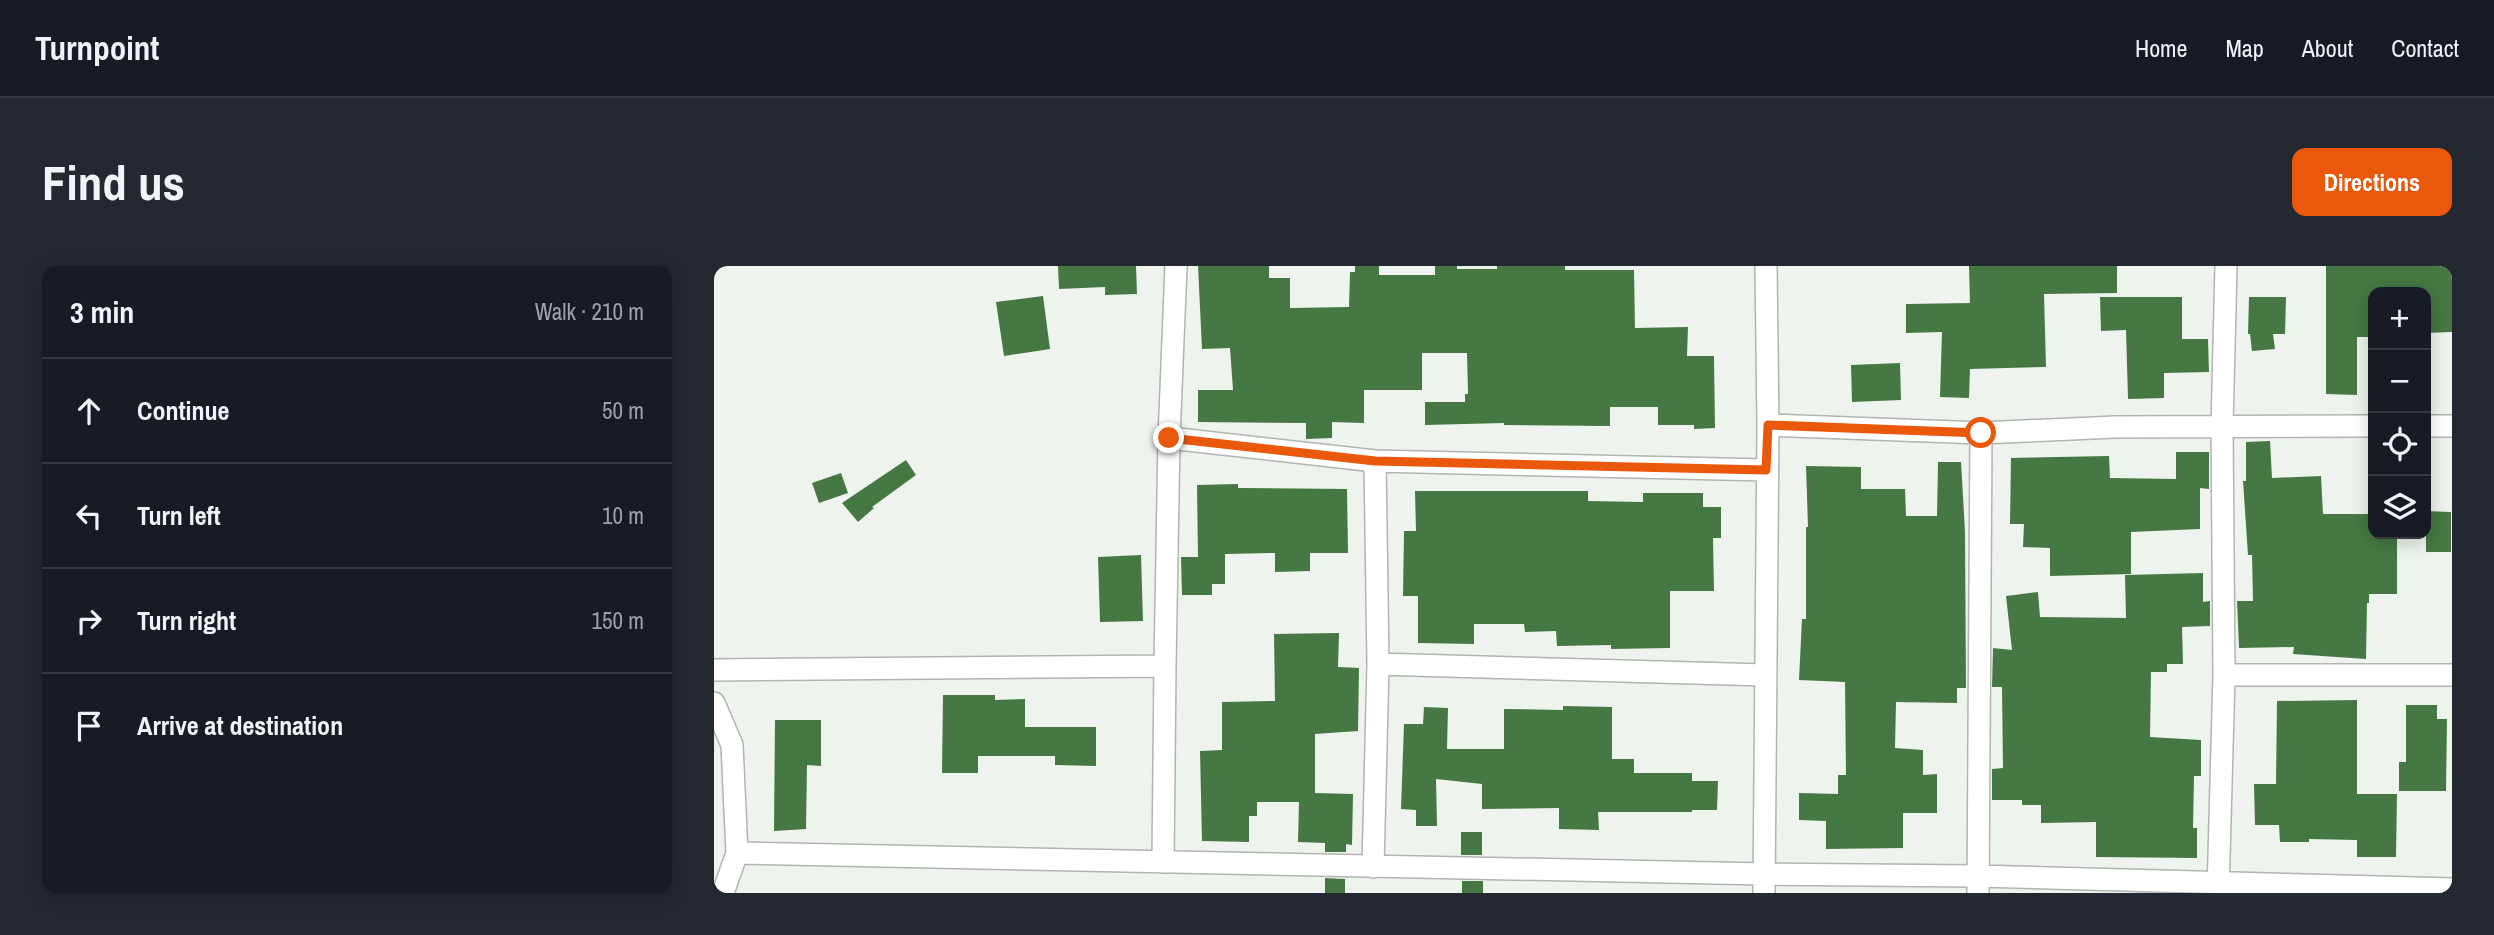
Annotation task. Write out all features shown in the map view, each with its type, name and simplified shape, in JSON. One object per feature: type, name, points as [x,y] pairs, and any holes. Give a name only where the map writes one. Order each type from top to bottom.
[{"type":"street","points":[[1163,862],[1169,438],[1176,266]]},
{"type":"street","points":[[1764,884],[1768,425],[1766,266]]},
{"type":"street","points":[[2218,887],[2224,675],[2222,426],[2225,266]]},
{"type":"street","points":[[1768,425],[1981,433],[2115,427],[2368,426]]},
{"type":"street","points":[[2431,426],[2452,426]]},
{"type":"street","points":[[1978,884],[1981,433]]},
{"type":"street","points":[[1169,438],[1375,461],[1766,470]]},
{"type":"street","points":[[1373,867],[1378,664],[1375,461]]},
{"type":"street","points":[[1378,664],[1765,675]]},
{"type":"street","points":[[714,670],[1165,666]]},
{"type":"street","points":[[2224,675],[2452,675]]},
{"type":"street","points":[[714,703],[732,745],[737,853],[723,893]]},
{"type":"street","points":[[737,853],[1373,867],[1764,884],[2452,889]]},
{"type":"building","points":[[1058,266],[1136,266],[1137,294],[1105,295],[1105,287],[1059,289]]},
{"type":"building","points":[[1198,266],[1269,266],[1269,278],[1290,278],[1290,308],[1349,307],[1350,272],[1355,272],[1355,266],[1379,266],[1379,275],[1435,275],[1435,266],[1497,269],[1497,266],[1565,266],[1565,270],[1634,270],[1635,328],[1688,327],[1687,356],[1714,356],[1715,428],[1694,429],[1694,425],[1658,425],[1658,407],[1610,407],[1610,426],[1504,423],[1425,425],[1425,402],[1465,402],[1465,394],[1468,394],[1467,353],[1422,353],[1422,390],[1364,390],[1364,423],[1332,422],[1332,438],[1306,439],[1306,423],[1198,422],[1198,390],[1233,390],[1230,348],[1202,349]]},
{"type":"building","points":[[1969,266],[2117,266],[2117,293],[2044,294],[2046,367],[1970,369],[1969,398],[1940,397],[1942,332],[1906,333],[1906,304],[1970,303]]},
{"type":"building","points":[[2326,266],[2452,266],[2452,332],[2431,333],[2431,287],[2368,287],[2368,337],[2357,337],[2357,395],[2326,394]]},
{"type":"building","points":[[1043,296],[1050,349],[1004,356],[996,302]]},
{"type":"building","points":[[2100,297],[2182,297],[2182,339],[2208,339],[2209,372],[2164,373],[2164,398],[2128,399],[2126,330],[2101,331]]},
{"type":"building","points":[[2249,297],[2286,297],[2285,334],[2273,334],[2275,349],[2252,351],[2248,334]]},
{"type":"building","points":[[1900,363],[1901,400],[1852,402],[1851,365]]},
{"type":"building","points":[[2270,441],[2272,478],[2321,476],[2323,514],[2368,514],[2368,539],[2397,539],[2397,594],[2369,594],[2366,659],[2293,654],[2294,647],[2239,648],[2237,601],[2253,601],[2252,555],[2248,555],[2243,481],[2246,481],[2246,442]]},
{"type":"building","points":[[2176,452],[2209,452],[2209,489],[2200,488],[2200,529],[2131,532],[2131,574],[2050,576],[2050,548],[2023,547],[2024,524],[2010,524],[2011,458],[2109,456],[2110,478],[2176,479]]},
{"type":"building","points":[[906,460],[916,475],[872,507],[874,508],[858,522],[842,503]]},
{"type":"building","points":[[1938,462],[1961,462],[1965,531],[1966,688],[1957,688],[1957,703],[1896,702],[1895,748],[1923,750],[1923,775],[1937,774],[1937,813],[1903,813],[1903,848],[1826,849],[1826,821],[1799,820],[1799,793],[1838,794],[1838,775],[1846,775],[1845,682],[1799,680],[1802,619],[1806,619],[1806,466],[1861,467],[1861,489],[1905,489],[1906,516],[1937,516]]},
{"type":"building","points":[[841,473],[848,493],[819,503],[812,483]]},
{"type":"building","points":[[1238,484],[1238,488],[1347,489],[1348,553],[1310,553],[1310,571],[1275,572],[1275,553],[1225,554],[1225,584],[1212,584],[1212,595],[1182,595],[1181,557],[1198,557],[1197,485]]},
{"type":"building","points":[[1415,491],[1588,491],[1588,501],[1643,502],[1643,493],[1703,493],[1703,507],[1721,507],[1721,538],[1713,538],[1714,591],[1670,591],[1670,648],[1557,646],[1556,631],[1525,632],[1524,624],[1474,624],[1474,644],[1418,643],[1418,596],[1403,596],[1404,531],[1416,531]]},
{"type":"building","points":[[2431,511],[2451,512],[2451,552],[2426,552],[2426,539],[2431,539]]},
{"type":"building","points":[[1141,555],[1143,621],[1100,622],[1098,557]]},
{"type":"building","points":[[2203,573],[2203,602],[2210,601],[2210,626],[2182,627],[2183,664],[2167,664],[2167,672],[2151,672],[2150,737],[2201,740],[2201,776],[2194,776],[2193,828],[2197,828],[2197,858],[2096,857],[2096,822],[2041,823],[2041,805],[2022,805],[2022,800],[1992,800],[1992,769],[2003,768],[2002,687],[1992,687],[1993,648],[2012,650],[2006,596],[2038,592],[2040,617],[2126,618],[2125,575]]},
{"type":"building","points":[[1339,633],[1338,667],[1359,668],[1358,731],[1315,734],[1315,793],[1353,794],[1352,845],[1346,844],[1346,852],[1325,852],[1325,843],[1298,842],[1299,802],[1257,802],[1257,816],[1249,816],[1249,842],[1202,841],[1200,751],[1222,750],[1222,702],[1275,701],[1274,634]]},
{"type":"building","points":[[943,695],[995,695],[995,700],[1025,699],[1025,727],[1096,727],[1096,766],[1055,765],[1055,756],[978,756],[978,773],[942,773]]},
{"type":"building","points":[[2357,700],[2357,794],[2397,794],[2396,857],[2357,857],[2357,840],[2309,839],[2309,842],[2280,842],[2279,825],[2255,825],[2254,784],[2276,784],[2277,701]]},
{"type":"building","points":[[2406,705],[2437,705],[2437,719],[2447,719],[2446,791],[2399,791],[2399,762],[2406,762]]},
{"type":"building","points":[[1563,706],[1612,707],[1612,759],[1634,759],[1634,773],[1692,773],[1692,781],[1718,781],[1717,810],[1598,812],[1599,830],[1559,829],[1559,808],[1482,809],[1482,784],[1436,779],[1437,826],[1416,826],[1416,810],[1401,809],[1404,724],[1423,724],[1424,707],[1448,708],[1447,749],[1504,749],[1504,709],[1563,710]]},
{"type":"building","points":[[775,720],[821,720],[821,766],[807,765],[806,829],[774,831]]},
{"type":"building","points":[[1461,832],[1482,832],[1482,855],[1461,855]]},
{"type":"building","points":[[1325,878],[1345,879],[1345,893],[1325,893]]},
{"type":"building","points":[[1462,881],[1483,881],[1483,893],[1462,893]]},
{"type":"route","points":[[1169,438],[1375,461],[1766,470],[1768,425],[1981,433]]}]
